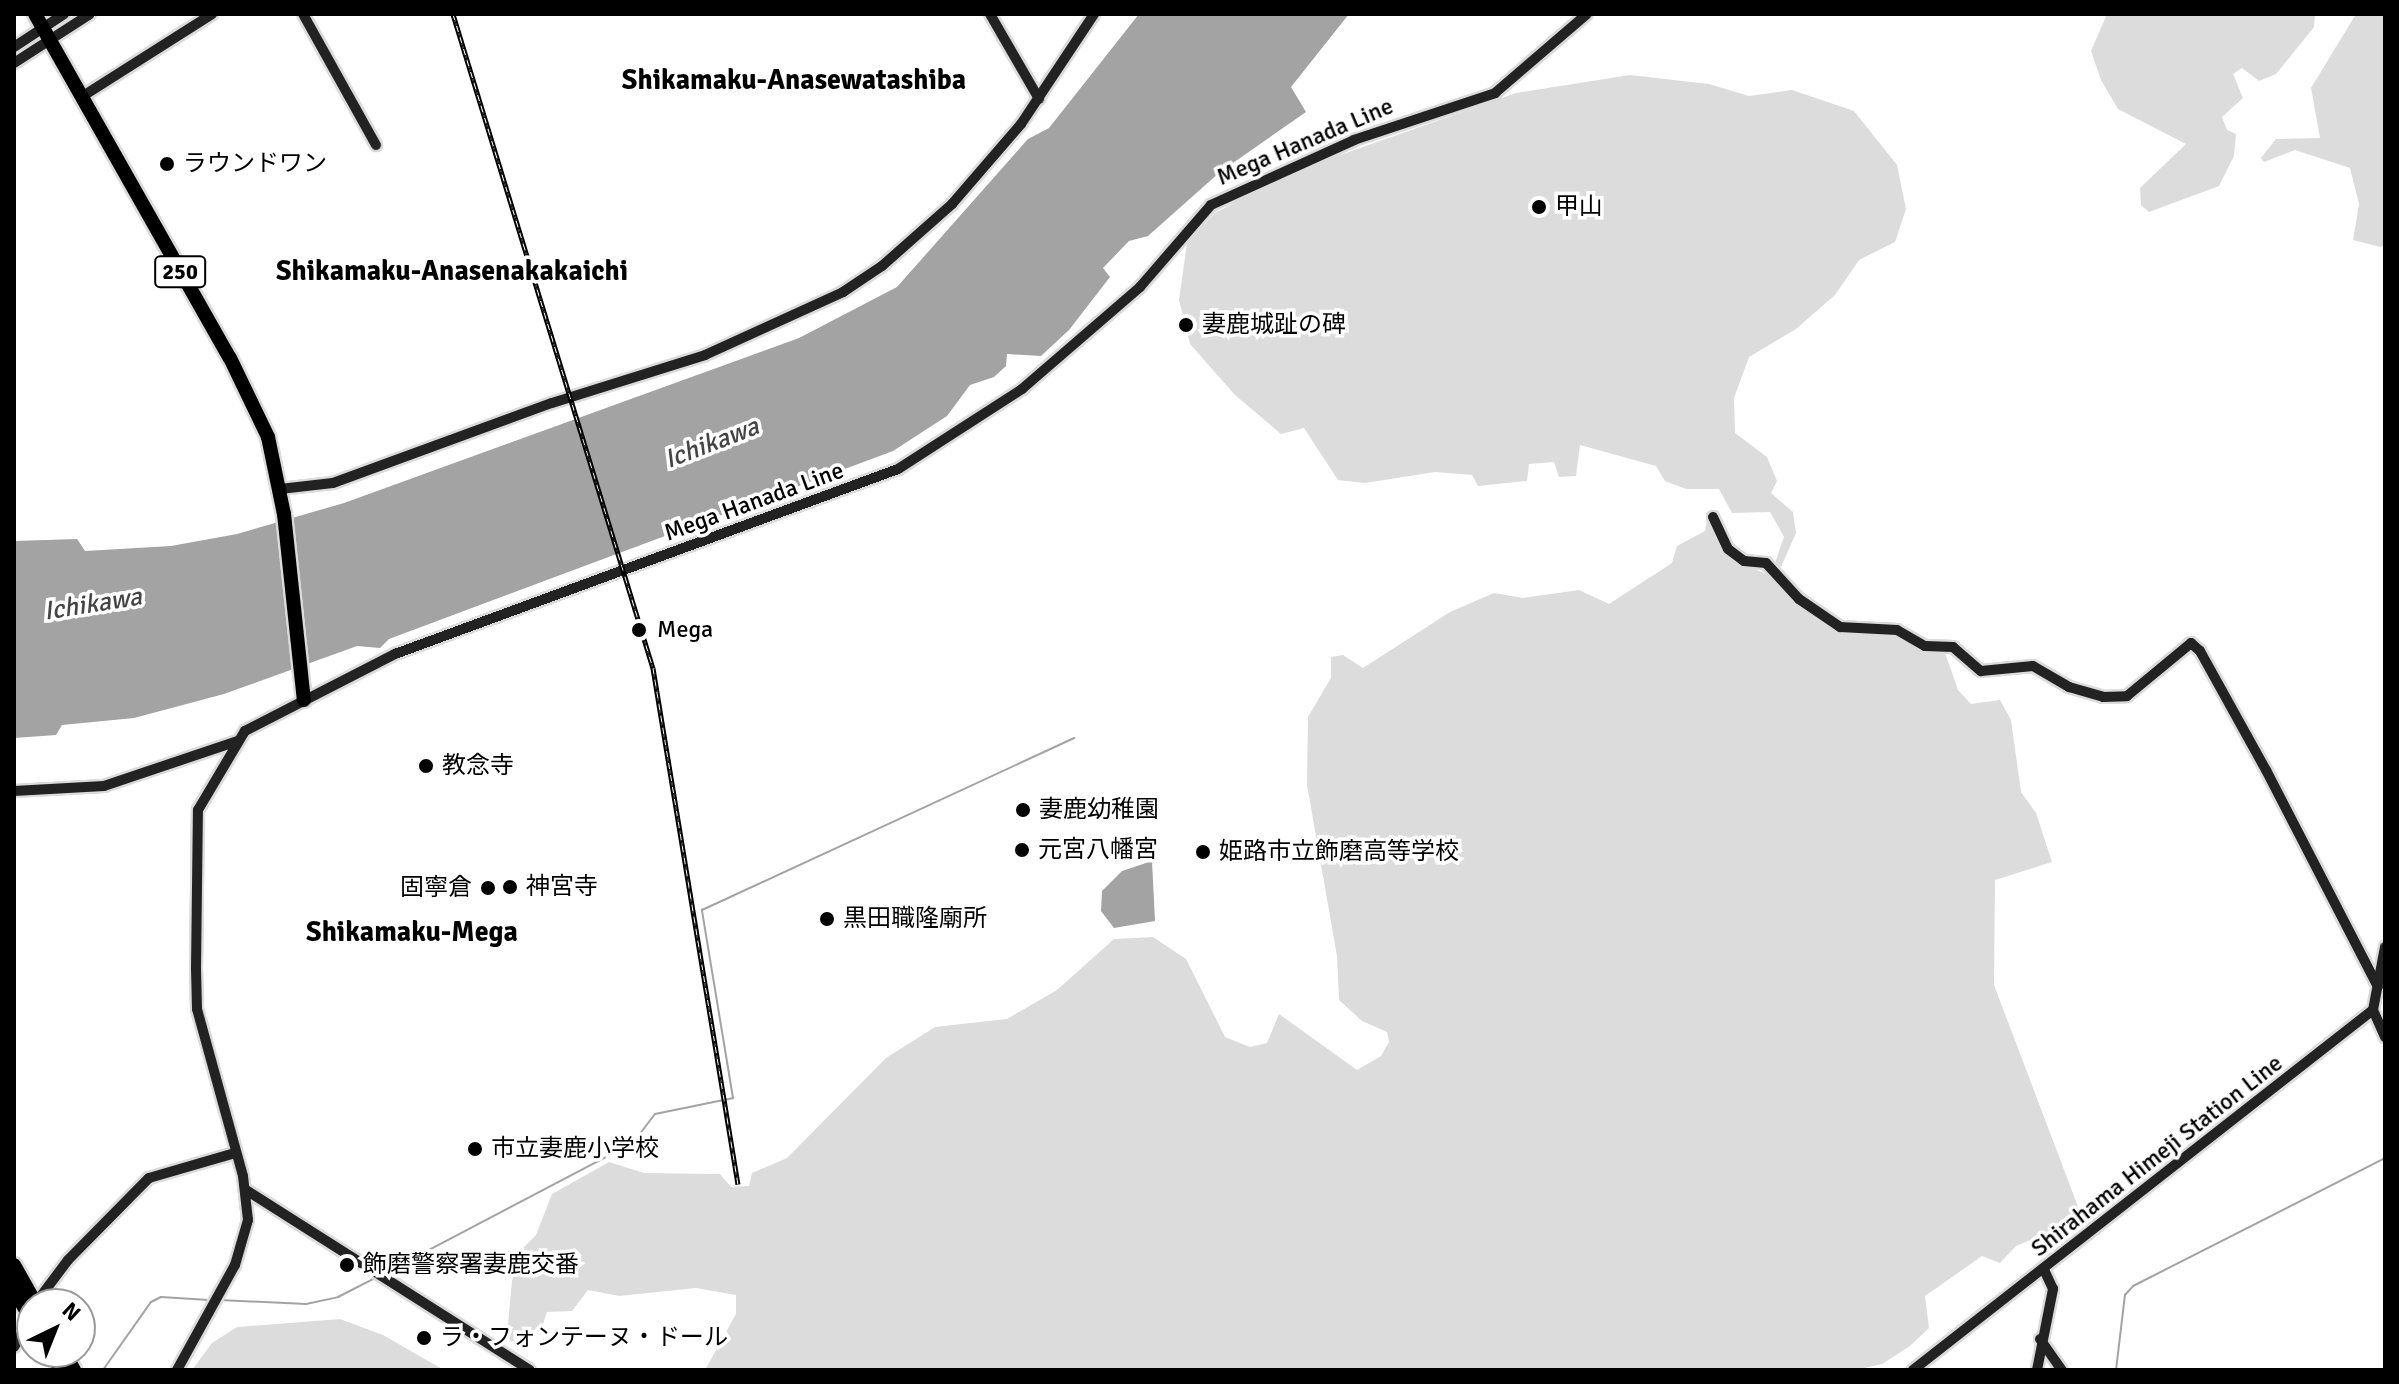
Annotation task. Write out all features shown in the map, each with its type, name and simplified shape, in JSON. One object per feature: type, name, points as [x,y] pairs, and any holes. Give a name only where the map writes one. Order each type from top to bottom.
[{"type":"highway","name":"250","points":[[42,27],[253,402],[268,437],[284,514],[304,700]]},
{"type":"highway","points":[[14,1265],[24,1288]]},
{"type":"main road","points":[[14,47],[64,14]]},
{"type":"main road","points":[[14,63],[42,27],[90,14]]},
{"type":"main road","points":[[83,96],[212,14]]},
{"type":"main road","points":[[303,14],[376,145]]},
{"type":"main road","points":[[990,14],[1039,99]]},
{"type":"main road","points":[[280,489],[333,483],[552,403],[705,355],[843,292],[882,266],[952,204],[1039,99],[1094,14]]},
{"type":"main road","name":"Mega Hanada Line","points":[[246,1190],[197,1009],[196,837],[198,810],[238,741],[254,725],[395,654],[898,469],[945,443],[1033,380],[1140,287],[1211,205],[1354,140],[1495,93],[1587,14]]},
{"type":"main road","points":[[1713,517],[1728,549],[1744,561],[1766,563],[1799,599],[1840,627],[1897,630],[1925,646],[1953,647],[1981,671],[2033,666],[2069,687],[2103,697],[2127,696],[2191,643],[2200,651],[2266,770],[2378,987]]},
{"type":"main road","points":[[14,791],[104,786],[238,741]]},
{"type":"main road","points":[[2385,947],[2373,1010],[2385,1037]]},
{"type":"main road","name":"Shirahama Himeji Station Line","points":[[1913,1370],[2373,1010]]},
{"type":"main road","points":[[49,1288],[68,1260],[149,1178],[235,1153]]},
{"type":"main road","points":[[246,1190],[530,1370]]},
{"type":"main road","points":[[177,1370],[246,1235],[246,1190]]},
{"type":"main road","points":[[2037,1370],[2040,1339],[2053,1289],[2044,1270]]},
{"type":"main road","points":[[2040,1339],[2062,1370]]},
{"type":"shaded area","points":[[2107,14],[2315,14],[2314,27],[2276,74],[2259,81],[2242,68],[2233,74],[2243,98],[2222,117],[2227,130],[2236,134],[2234,156],[2219,186],[2149,212],[2141,205],[2140,188],[2186,144],[2118,109],[2101,80],[2091,51]]},
{"type":"shaded area","points":[[2356,14],[2385,14],[2385,245],[2380,247],[2353,240],[2359,204],[2350,168],[2295,150],[2264,162],[2261,158],[2276,139],[2320,138],[2311,88]]},
{"type":"shaded area","points":[[1630,75],[1709,84],[1749,96],[1792,90],[1854,111],[1897,165],[1906,209],[1895,242],[1859,260],[1835,295],[1796,329],[1749,357],[1734,398],[1735,433],[1767,457],[1777,481],[1771,493],[1793,512],[1796,533],[1781,567],[1775,563],[1784,537],[1770,512],[1732,513],[1719,489],[1686,489],[1665,481],[1656,466],[1580,445],[1576,476],[1559,477],[1554,462],[1529,464],[1527,481],[1478,486],[1472,475],[1435,472],[1365,483],[1338,480],[1304,428],[1281,434],[1235,395],[1190,344],[1179,300],[1187,243],[1215,213],[1292,172],[1516,93]]},
{"type":"shaded area","points":[[1707,519],[1728,557],[1775,578],[1803,610],[1847,629],[1896,634],[1944,650],[1958,690],[1971,704],[2000,700],[2011,720],[2021,792],[2036,813],[2052,862],[1995,880],[1994,985],[2080,1212],[2072,1223],[2016,1246],[2000,1263],[1982,1256],[1925,1296],[1929,1328],[1910,1346],[1882,1364],[1855,1370],[705,1370],[736,1314],[736,1295],[696,1288],[619,1296],[588,1290],[572,1311],[547,1312],[543,1324],[517,1350],[507,1335],[512,1281],[520,1251],[536,1235],[552,1194],[609,1162],[644,1173],[720,1174],[731,1187],[749,1186],[752,1173],[787,1158],[886,1058],[935,1027],[1007,1019],[1057,990],[1114,939],[1153,937],[1186,959],[1225,1037],[1250,1047],[1267,1043],[1279,1014],[1357,1070],[1381,1056],[1389,1042],[1387,1032],[1362,1021],[1339,1000],[1337,956],[1307,785],[1308,717],[1331,678],[1331,657],[1343,655],[1363,668],[1450,612],[1494,593],[1523,598],[1579,590],[1609,604],[1672,563],[1677,546],[1705,531]]},
{"type":"shaded area","points":[[340,1319],[383,1335],[444,1370],[192,1370],[212,1343],[237,1327]]},
{"type":"water","name":"Ichikawa","points":[[1139,14],[1349,14],[1291,87],[1306,112],[1220,172],[1148,236],[1129,241],[1103,268],[1110,277],[1069,330],[1041,356],[1007,354],[1006,366],[994,377],[970,385],[947,416],[893,451],[389,639],[380,648],[357,646],[224,694],[134,718],[62,725],[56,735],[14,738],[14,541],[77,539],[85,551],[171,546],[237,534],[344,503],[799,338],[897,287],[1028,139],[1049,128]]},
{"type":"water","points":[[1152,861],[1155,921],[1114,928],[1101,911],[1102,891],[1122,871]]},
{"type":"waterway","points":[[385,1273],[633,1143],[655,1114],[733,1098],[702,910],[1074,738]]},
{"type":"waterway","points":[[2116,1370],[2125,1295],[2133,1286],[2385,1158]]},
{"type":"waterway","points":[[219,1300],[306,1304],[338,1297],[375,1278]]},
{"type":"waterway","points":[[103,1370],[151,1302],[161,1297],[209,1300]]},
{"type":"railway","points":[[453,14],[653,668],[738,1184]]},
{"type":"place","name":"ラウンドワン","points":[[167,164]]},
{"type":"place","name":"甲山","points":[[1539,207]]},
{"type":"place","name":"妻鹿城趾の碑","points":[[1186,325]]},
{"type":"place","name":"Mega","points":[[639,630]]},
{"type":"place","name":"教念寺","points":[[426,766]]},
{"type":"place","name":"妻鹿幼稚園","points":[[1023,810]]},
{"type":"place","name":"元宮八幡宮","points":[[1022,850]]},
{"type":"place","name":"姫路市立飾磨高等学校","points":[[1203,852]]},
{"type":"place","name":"神宮寺","points":[[510,887]]},
{"type":"place","name":"固寧倉","points":[[488,888]]},
{"type":"place","name":"黒田職隆廟所","points":[[827,919]]},
{"type":"place","name":"市立妻鹿小学校","points":[[475,1149]]},
{"type":"place","name":"飾磨警察署妻鹿交番","points":[[347,1265]]},
{"type":"place","name":"ラ・フォンテーヌ・ドール","points":[[424,1338]]},
{"type":"district","name":"Shikamaku-Anasewatashiba","points":[[794,80]]},
{"type":"district","name":"Shikamaku-Anasenakakaichi","points":[[452,271]]},
{"type":"district","name":"Shikamaku-Mega","points":[[412,932]]}]
